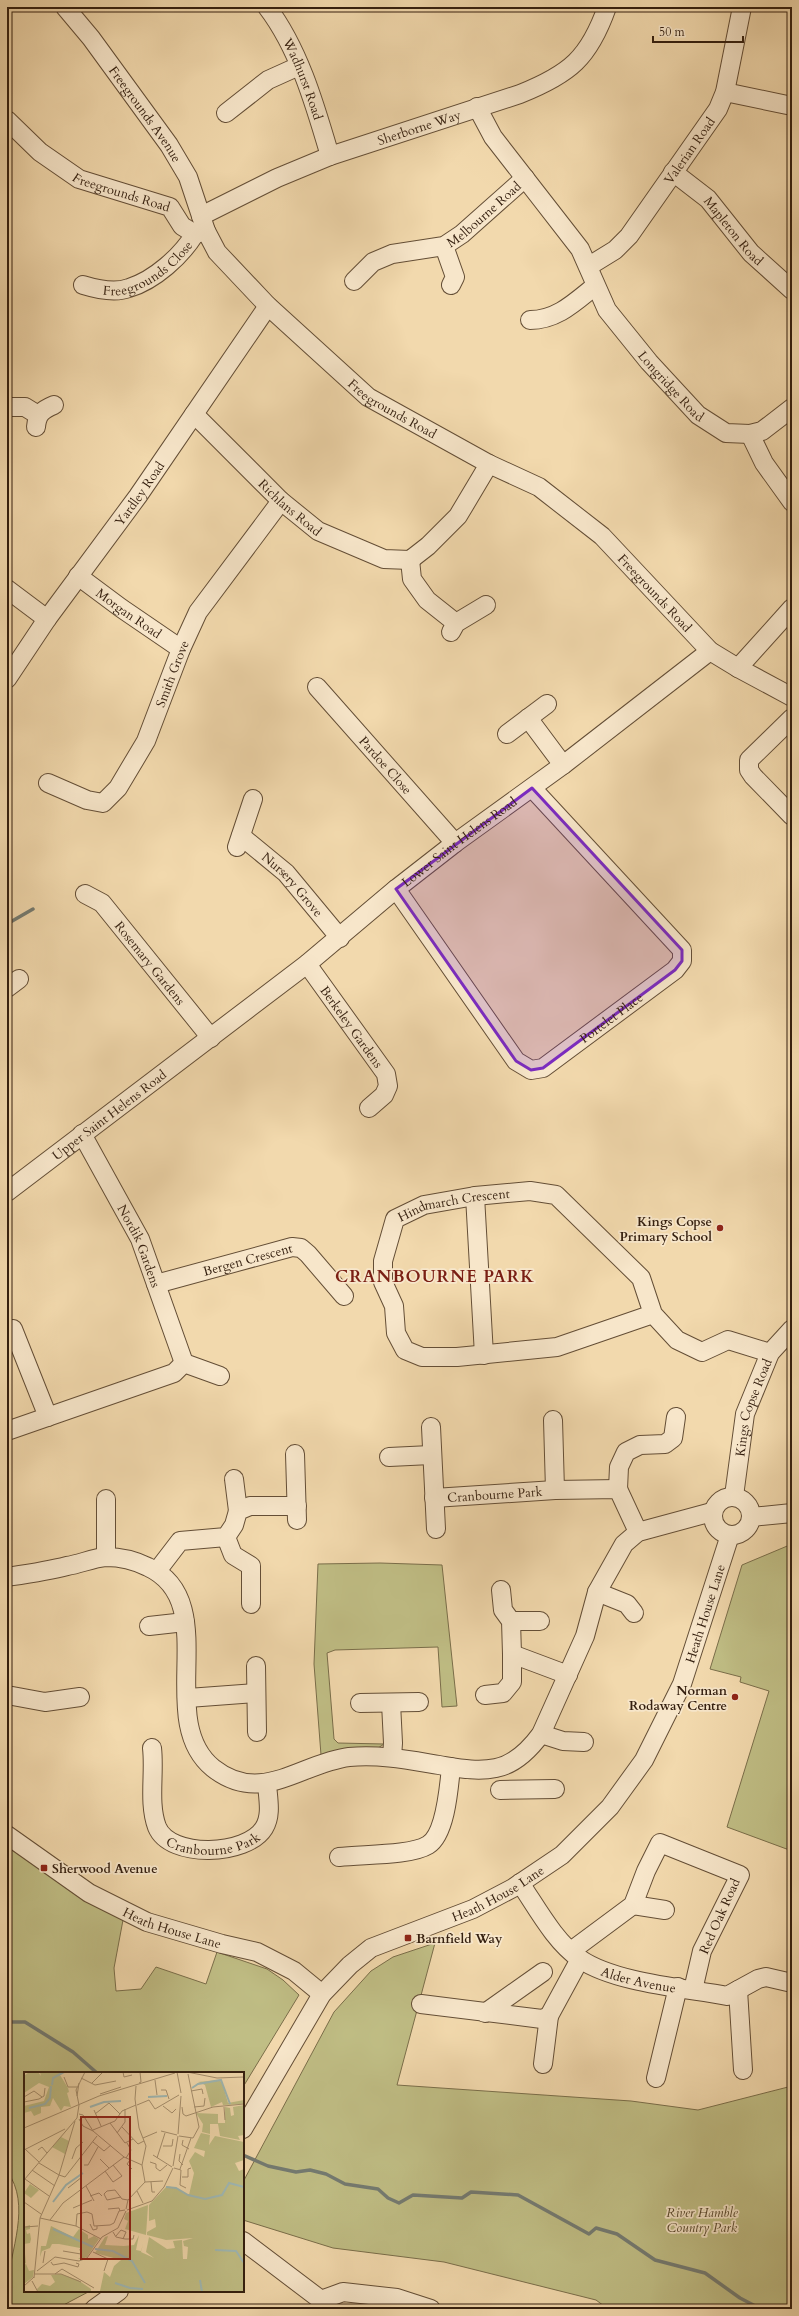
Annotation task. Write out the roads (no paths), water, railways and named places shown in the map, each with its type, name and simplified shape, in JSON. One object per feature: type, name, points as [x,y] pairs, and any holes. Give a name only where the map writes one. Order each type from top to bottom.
[{"type":"street","name":"Freegrounds Avenue","points":[[65,7],[91,38],[169,145],[188,177],[201,227]]},
{"type":"street","name":"Wadhurst Road","points":[[267,7],[283,28],[316,107],[330,156]]},
{"type":"street","name":"Sherborne Way","points":[[201,227],[277,178],[330,156],[532,89],[559,76],[577,63],[590,45],[607,7]]},
{"type":"street","name":"Valerian Road","points":[[589,266],[615,250],[629,236],[718,109],[725,92],[742,7]]},
{"type":"street","points":[[226,113],[268,80],[299,66]]},
{"type":"street","points":[[725,92],[792,106]]},
{"type":"street","name":"Longridge Road","points":[[478,107],[493,137],[580,249],[589,266],[595,286],[607,310],[649,362],[698,415],[726,432],[750,434],[762,430],[792,408]]},
{"type":"street","name":"Freegrounds Road","points":[[7,120],[40,152],[79,179],[170,207],[182,226],[201,227],[217,252],[268,306],[368,397],[489,464],[539,487],[602,536],[710,650],[738,668],[792,697]]},
{"type":"street","name":"Mapleton Road","points":[[673,172],[708,199],[751,253],[792,290]]},
{"type":"street","name":"Melbourne Road","points":[[354,281],[373,262],[392,254],[444,246],[462,234],[525,178]]},
{"type":"street","name":"Freegrounds Close","points":[[88,289],[128,288],[146,280],[176,258],[201,227]]},
{"type":"street","points":[[444,246],[455,277],[451,285]]},
{"type":"street","points":[[538,324],[564,312],[595,286]]},
{"type":"street","name":"Yardley Road","points":[[7,679],[47,619],[138,496],[268,306]]},
{"type":"street","points":[[8,403],[25,407],[37,421],[44,409],[54,405]]},
{"type":"street","name":"Richlans Road","points":[[194,414],[281,501],[318,531],[384,559],[410,560]]},
{"type":"street","points":[[750,434],[764,463],[792,502]]},
{"type":"street","points":[[486,605],[453,628],[427,600],[412,579],[410,560],[428,546],[458,516],[489,464]]},
{"type":"street","name":"Smith Grove","points":[[48,783],[87,800],[103,803],[113,793],[146,741],[181,649],[198,612],[281,501]]},
{"type":"street","name":"Morgan Road","points":[[78,576],[121,608],[181,649]]},
{"type":"street","points":[[7,589],[47,619]]},
{"type":"street","points":[[738,668],[792,608]]},
{"type":"street","name":"Lower Saint Helens Road","points":[[211,1038],[340,938],[396,889],[455,843],[563,765],[710,650]]},
{"type":"street","name":"Pardoe Close","points":[[317,687],[455,843]]},
{"type":"street","points":[[507,734],[547,704]]},
{"type":"street","points":[[528,718],[563,765]]},
{"type":"street","points":[[792,718],[749,760],[749,770],[753,776],[792,816]]},
{"type":"street","name":"Portelet Place","points":[[396,889],[516,1061],[531,1070],[543,1068],[675,970],[682,961],[682,950],[532,788]]},
{"type":"street","name":"Nursery Grove","points":[[252,799],[239,842],[286,873],[340,938]]},
{"type":"street","name":"Rosemary Gardens","points":[[86,894],[102,903],[211,1038]]},
{"type":"street","name":"Berkeley Gardens","points":[[307,964],[386,1074],[388,1086],[384,1095],[369,1108]]},
{"type":"street","name":"Upper Saint Helens Road","points":[[7,1192],[211,1038]]},
{"type":"street","name":"Nordik Gardens","points":[[82,1134],[140,1240],[184,1363]]},
{"type":"street","name":"Hindmarch Crescent","points":[[653,1314],[557,1347],[484,1355],[422,1357],[405,1350],[396,1333],[394,1306],[383,1282],[383,1261],[395,1219],[424,1205],[475,1196],[530,1191],[556,1195],[641,1278],[653,1314],[677,1340],[702,1352],[728,1340],[770,1353]]},
{"type":"street","points":[[475,1196],[484,1355]]},
{"type":"street","name":"Bergen Crescent","points":[[156,1284],[292,1247],[301,1248],[308,1254],[344,1296]]},
{"type":"street","points":[[13,1327],[48,1417]]},
{"type":"street","name":"Kings Copse Road","points":[[734,1496],[745,1414],[770,1353],[792,1329]]},
{"type":"street","points":[[7,1431],[174,1374],[184,1363],[220,1376]]},
{"type":"street","points":[[638,1532],[618,1489],[620,1467],[626,1452],[640,1446],[665,1444],[673,1438],[676,1417]]},
{"type":"street","name":"Cranbourne Park","points":[[553,1420],[555,1490]]},
{"type":"street","name":"Cranbourne Park","points":[[431,1427],[431,1455],[436,1529]]},
{"type":"street","points":[[238,1511],[250,1506],[297,1513],[295,1454]]},
{"type":"street","points":[[389,1457],[431,1455]]},
{"type":"street","points":[[234,1479],[238,1511],[234,1525],[226,1537],[227,1557],[244,1559],[251,1566],[251,1604]]},
{"type":"street","name":"Cranbourne Park","points":[[434,1498],[555,1490],[618,1489]]},
{"type":"street","points":[[734,1496],[746,1502],[750,1508],[751,1517],[746,1529],[740,1533],[730,1535],[718,1530],[714,1524],[712,1512],[719,1501],[725,1497],[734,1496]]},
{"type":"street","points":[[106,1499],[106,1557]]},
{"type":"street","points":[[7,1577],[106,1557],[123,1558],[157,1570],[176,1590],[185,1622],[188,1729],[199,1754],[220,1773],[233,1780],[267,1784],[347,1758],[392,1757],[477,1770],[498,1768],[519,1758],[530,1748],[541,1734],[585,1636],[597,1592],[624,1544],[638,1532],[712,1512]]},
{"type":"street","points":[[751,1517],[792,1513]]},
{"type":"street","name":"Heath House Lane","points":[[7,1835],[89,1893],[147,1922],[222,1944],[258,1952],[294,1971],[322,1994],[350,1965],[371,1948],[474,1909],[520,1883],[562,1855],[610,1807],[644,1760],[682,1684],[730,1535]]},
{"type":"street","points":[[157,1570],[180,1541],[226,1537]]},
{"type":"street","points":[[485,1695],[503,1693],[512,1682],[511,1621],[503,1610],[501,1590]]},
{"type":"street","points":[[597,1592],[633,1606]]},
{"type":"street","points":[[511,1621],[540,1621]]},
{"type":"street","points":[[149,1626],[185,1622]]},
{"type":"street","points":[[512,1654],[568,1675]]},
{"type":"street","points":[[256,1666],[257,1732]]},
{"type":"street","points":[[188,1698],[256,1693]]},
{"type":"street","points":[[7,1695],[45,1702],[80,1697]]},
{"type":"street","points":[[360,1703],[420,1702]]},
{"type":"street","points":[[391,1703],[393,1743],[392,1757]]},
{"type":"street","points":[[541,1734],[563,1741],[584,1742]]},
{"type":"street","points":[[519,1758],[521,1789]]},
{"type":"street","name":"Cranbourne Park","points":[[157,1759],[153,1810],[158,1827],[164,1838],[191,1848],[225,1850],[240,1846],[258,1836],[269,1816],[267,1784]]},
{"type":"street","points":[[339,1857],[367,1846],[411,1852],[429,1845],[438,1833],[447,1801],[451,1767]]},
{"type":"street","points":[[500,1790],[554,1789]]},
{"type":"street","name":"Red Oak Road","points":[[633,1905],[646,1871],[660,1842],[740,1875],[685,1988]]},
{"type":"street","name":"Alder Avenue","points":[[520,1883],[550,1928],[575,1955],[616,1976],[727,1996],[758,1979],[766,1977],[792,1983]]},
{"type":"street","points":[[543,2064],[549,2016],[575,1955],[633,1905],[665,1910]]},
{"type":"street","points":[[485,2013],[543,1972]]},
{"type":"street","points":[[656,2078],[685,1988]]},
{"type":"street","points":[[738,1990],[743,2070]]},
{"type":"street","points":[[244,2127],[322,1994]]},
{"type":"street","points":[[421,2004],[542,2019],[549,2016]]},
{"type":"street","points":[[244,2242],[322,2304],[343,2292],[397,2298],[431,2309]]},
{"type":"street","points":[[94,2309],[118,2292]]},
{"type":"waterway","points":[[7,924],[33,909]]},
{"type":"waterway","points":[[7,2022],[25,2022],[73,2052],[96,2072]]},
{"type":"waterway","points":[[244,2155],[268,2166],[296,2172],[310,2170],[326,2174],[345,2184],[378,2189],[388,2198],[399,2203],[413,2195],[462,2198],[471,2192],[518,2195],[589,2234],[596,2228],[617,2234],[655,2260],[705,2273],[740,2298],[761,2309]]},
{"type":"place","name":"Kings Copse Primary School","points":[[720,1228]]},
{"type":"place","name":"Norman Rodaway Centre","points":[[735,1697]]},
{"type":"place","name":"Sherwood Avenue","points":[[44,1868]]},
{"type":"place","name":"Barnfield Way","points":[[408,1938]]},
{"type":"district","name":"CRANBOURNE PARK","points":[[435,1276]]},
{"type":"park label","name":"River Hamble Country Park","points":[[702,2220]]}]
